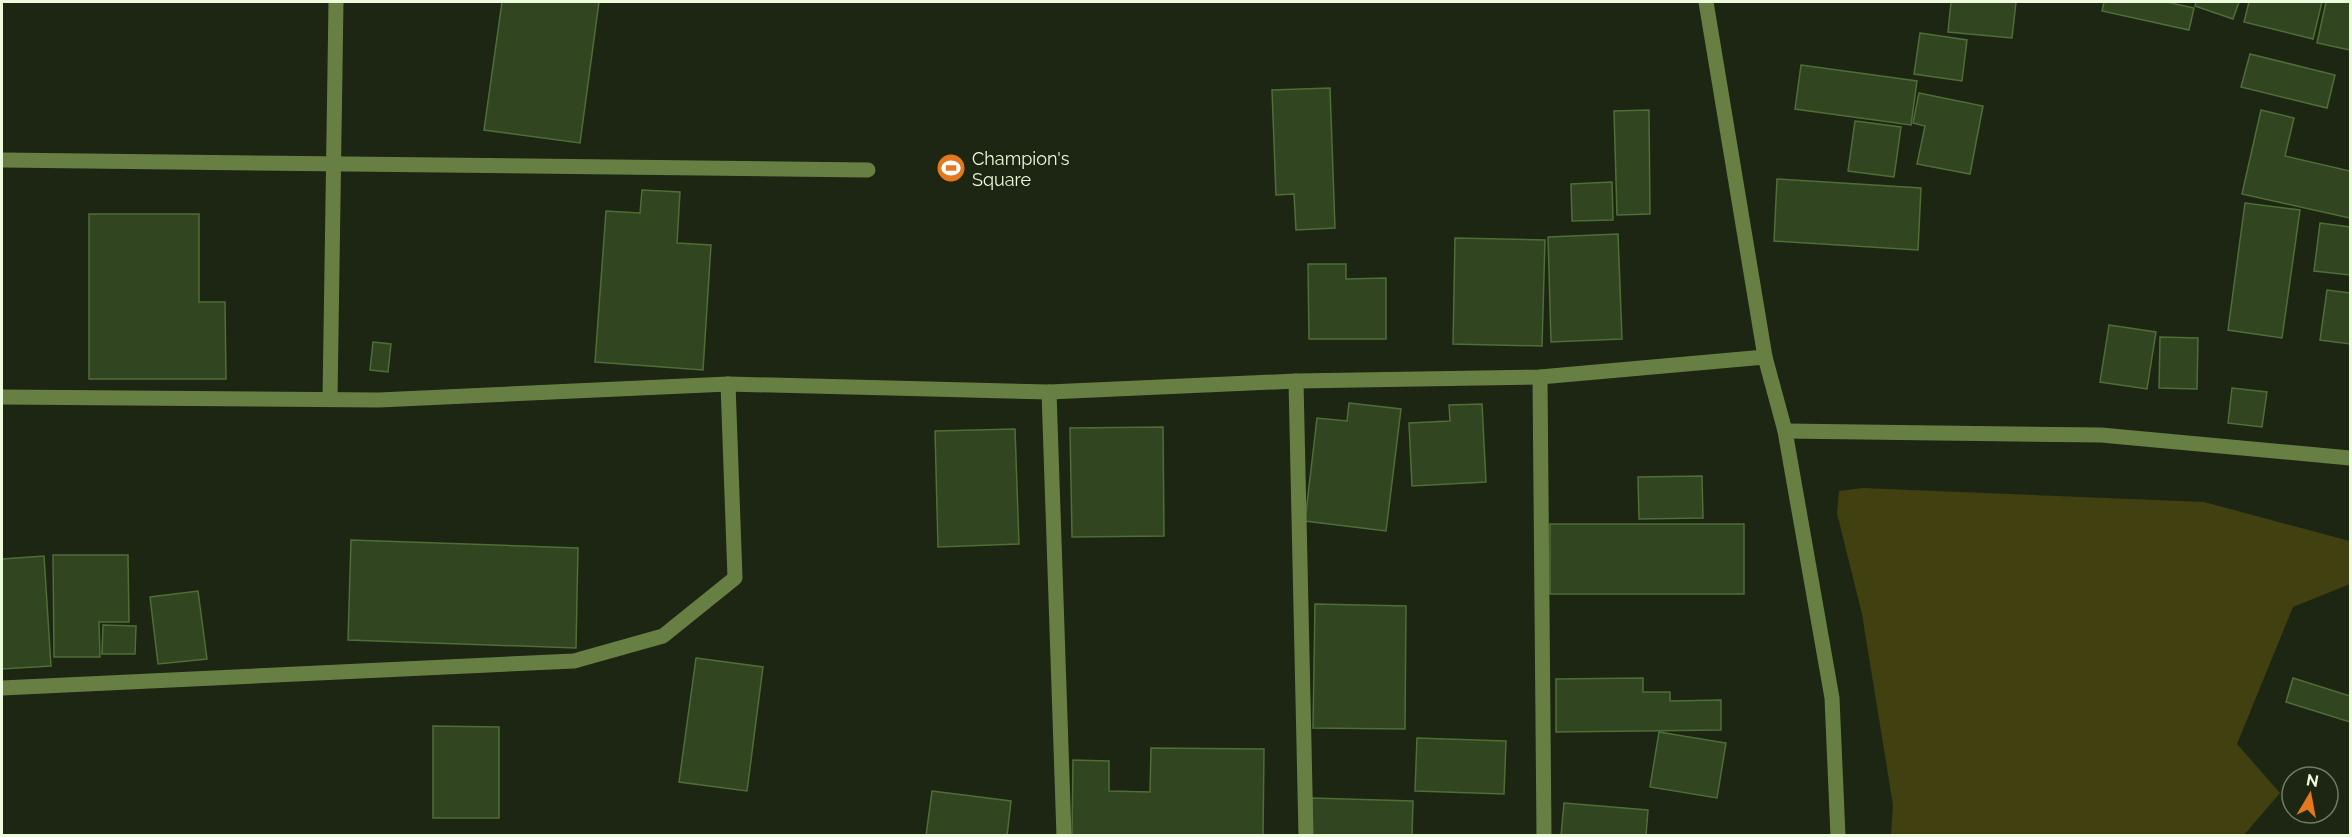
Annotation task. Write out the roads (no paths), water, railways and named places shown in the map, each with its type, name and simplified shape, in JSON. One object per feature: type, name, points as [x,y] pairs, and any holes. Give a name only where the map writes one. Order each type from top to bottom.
[{"type":"street","points":[[330,399],[336,2]]},
{"type":"street","points":[[1706,2],[1765,357],[1785,431],[1832,698],[1838,836]]},
{"type":"street","points":[[2,160],[867,170]]},
{"type":"street","points":[[2,397],[379,400],[728,384],[1050,392],[1296,381],[1540,377],[1765,357]]},
{"type":"street","points":[[1540,377],[1544,836]]},
{"type":"street","points":[[1296,381],[1306,836]]},
{"type":"street","points":[[2,688],[574,661],[663,636],[735,578],[728,384]]},
{"type":"street","points":[[1050,392],[1064,836]]},
{"type":"street","points":[[1785,431],[2101,435],[2350,458]]},
{"type":"place","name":"Champion's Square","points":[[951,168]]}]
